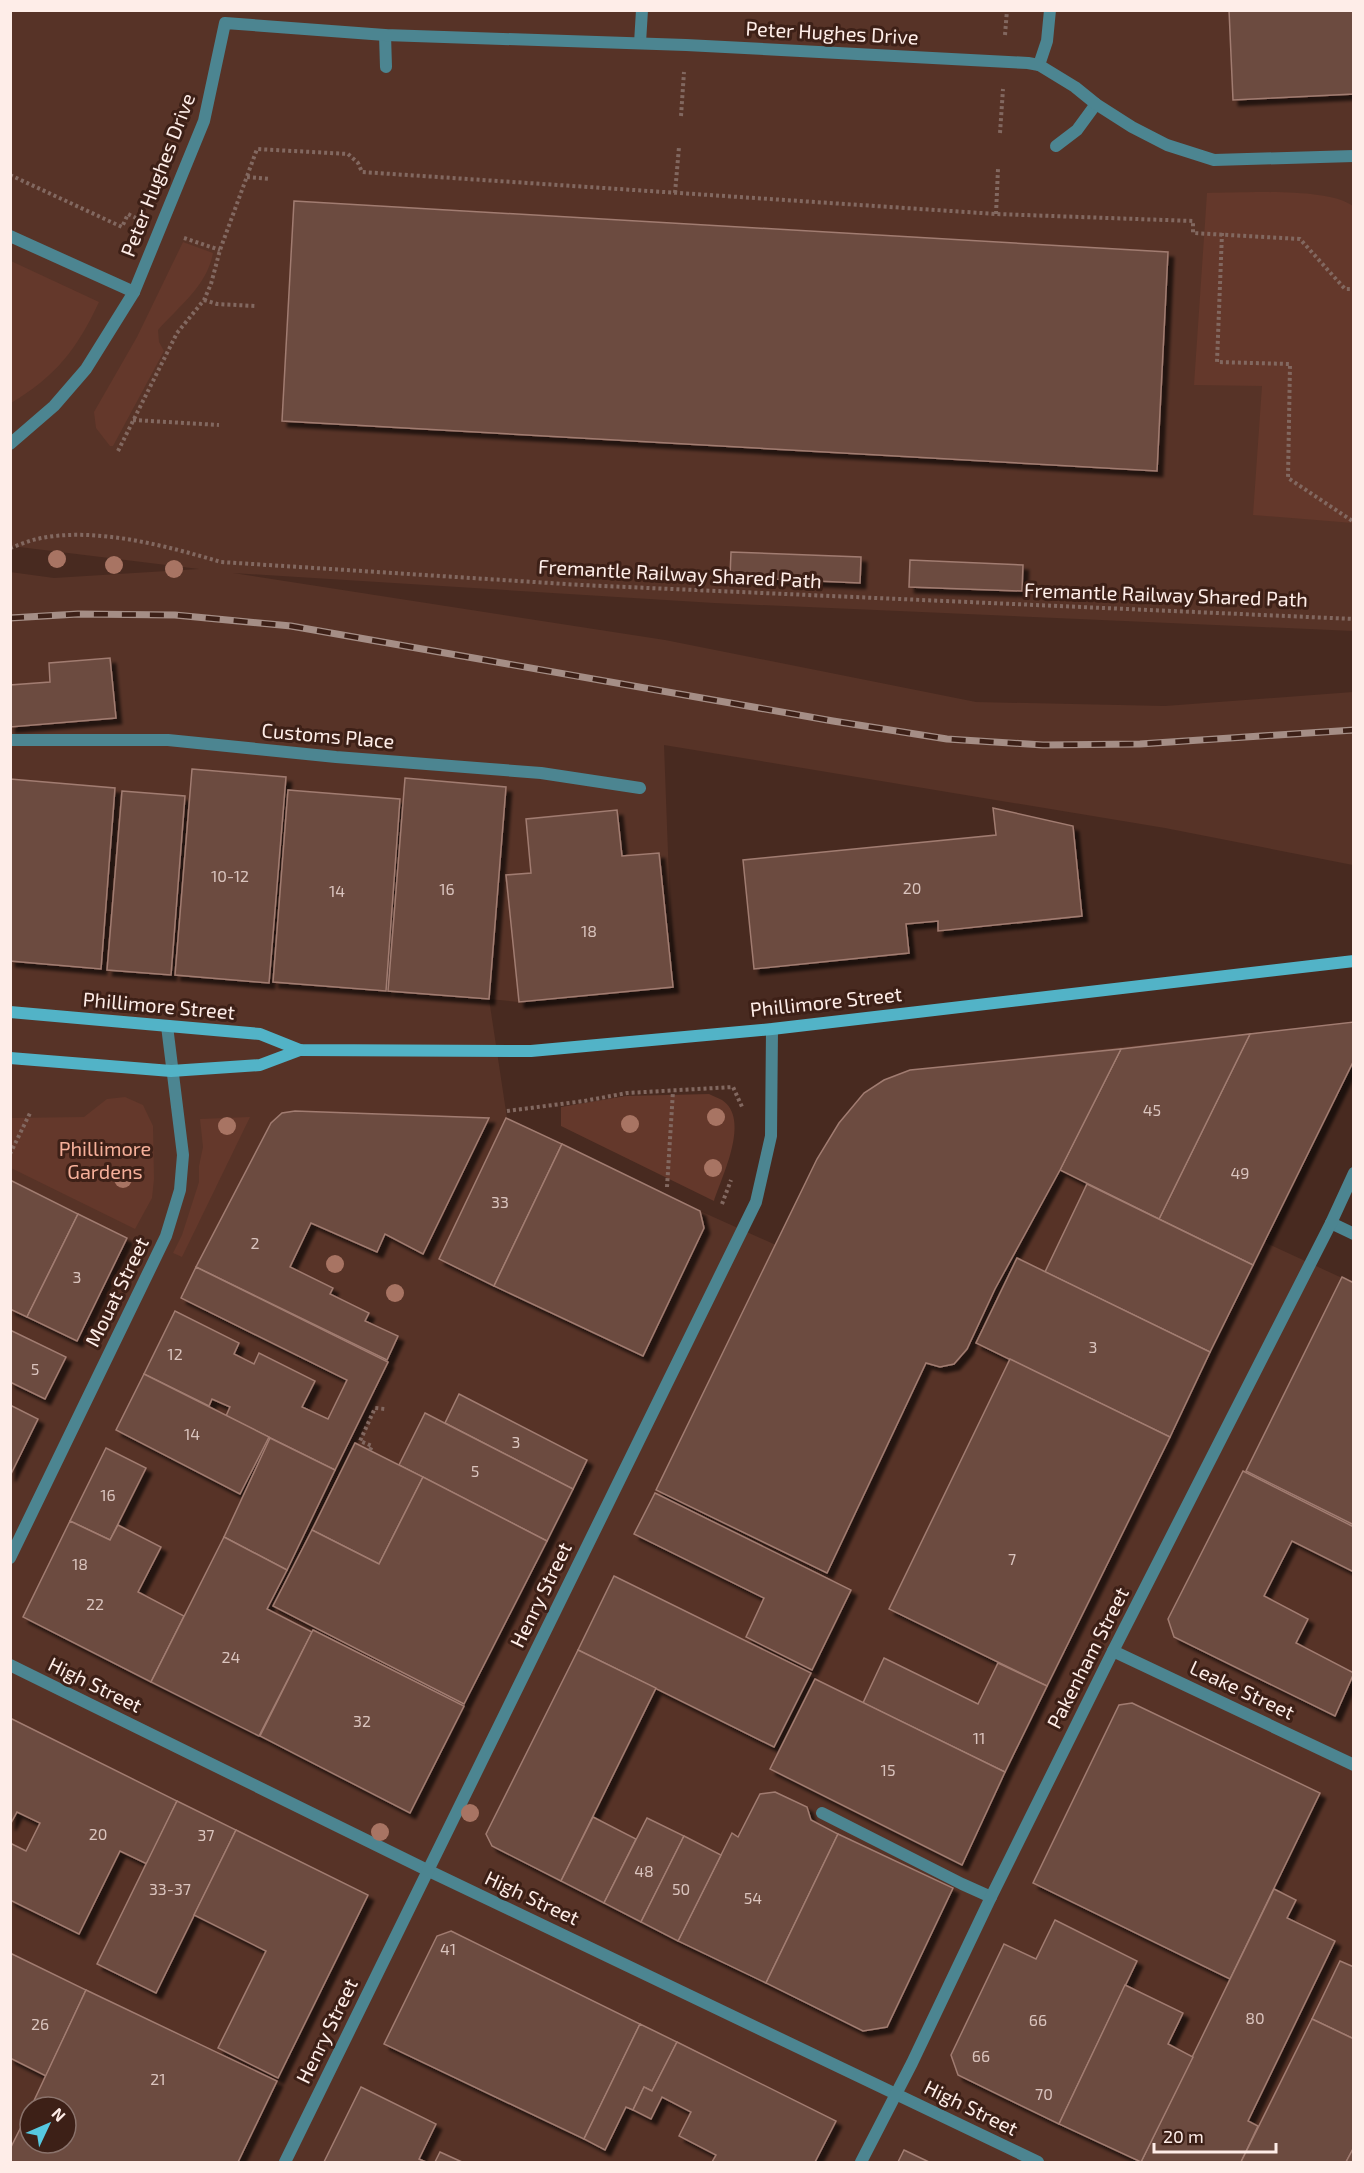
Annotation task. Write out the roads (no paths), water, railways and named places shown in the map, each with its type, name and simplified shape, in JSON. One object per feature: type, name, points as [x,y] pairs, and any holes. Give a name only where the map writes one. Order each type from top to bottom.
[{"type":"street","points":[[640,43],[642,10]]},
{"type":"street","points":[[1039,64],[1047,41],[1050,10]]},
{"type":"street","name":"Peter Hughes Drive","points":[[10,444],[54,406],[86,369],[134,292],[204,121],[225,23],[385,35],[640,43],[1039,64],[1132,127],[1167,145],[1214,160],[1353,156]]},
{"type":"street","points":[[385,35],[386,68]]},
{"type":"street","points":[[1056,146],[1077,130],[1096,104]]},
{"type":"street","points":[[10,236],[134,292]]},
{"type":"street","name":"Customs Place","points":[[10,740],[168,740],[336,757],[542,773],[640,788]]},
{"type":"street","name":"Phillimore Street","points":[[10,1058],[171,1071],[260,1065],[300,1050],[531,1051],[772,1029],[1353,961]]},
{"type":"street","name":"Phillimore Street","points":[[10,1012],[260,1034],[300,1050]]},
{"type":"street","name":"Mouat Street","points":[[10,1558],[166,1236],[180,1190],[183,1155],[167,1026]]},
{"type":"street","name":"Henry Street","points":[[285,2163],[756,1202],[771,1136],[772,1029]]},
{"type":"street","name":"Pakenham Street","points":[[861,2163],[912,2064],[991,1897],[1113,1651],[1331,1223],[1353,1173]]},
{"type":"street","points":[[1331,1223],[1353,1234]]},
{"type":"street","name":"Leake Street","points":[[1113,1651],[1353,1765]]},
{"type":"street","name":"High Street","points":[[10,1665],[427,1870],[1038,2163]]},
{"type":"street","points":[[822,1813],[991,1897]]},
{"type":"railway","points":[[10,618],[78,614],[175,615],[291,626],[947,739],[1043,745],[1140,744],[1354,730]]},
{"type":"park label","name":"Phillimore Gardens","points":[[105,1160]]}]
